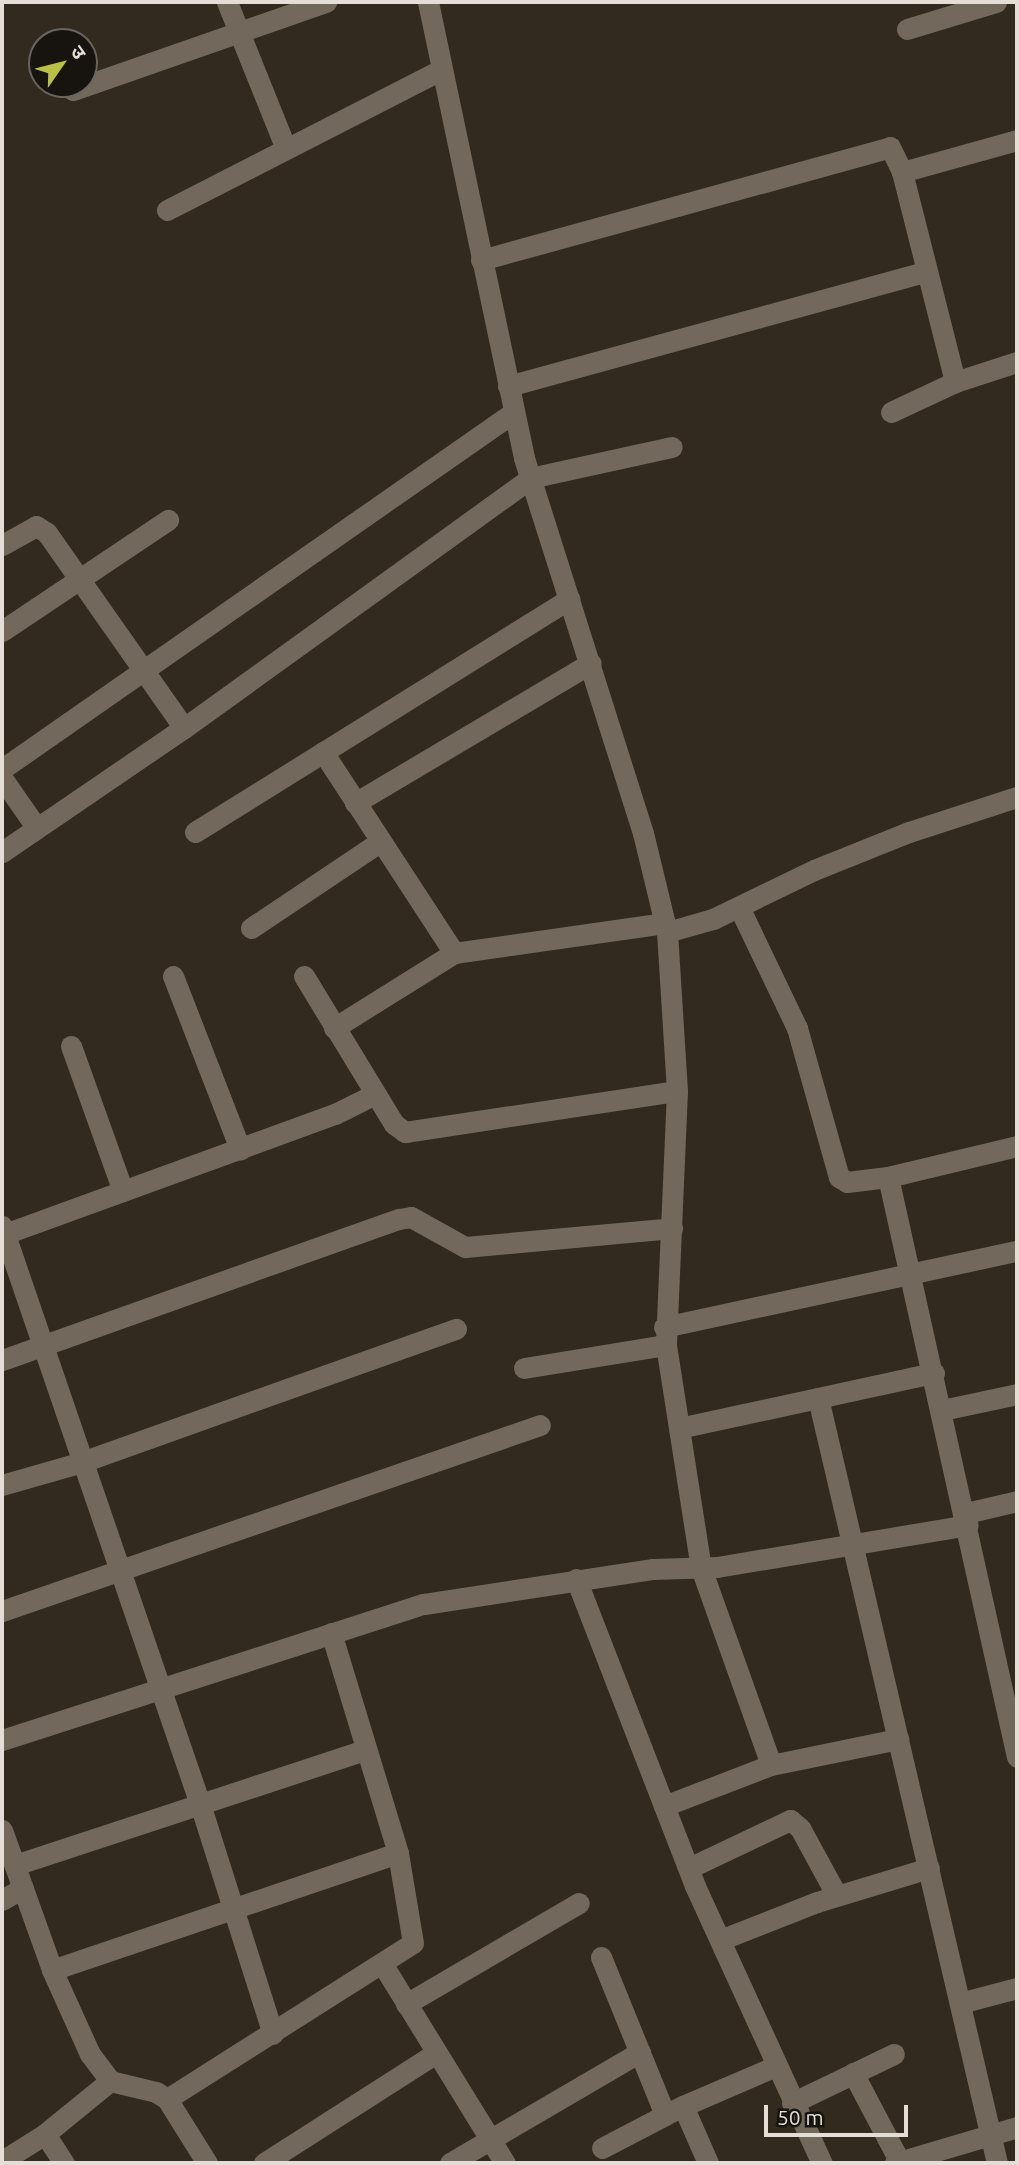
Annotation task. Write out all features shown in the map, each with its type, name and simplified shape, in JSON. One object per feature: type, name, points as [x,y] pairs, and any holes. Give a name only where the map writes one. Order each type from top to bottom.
[{"type":"street","points":[[227,2],[286,149]]},
{"type":"street","points":[[98,81],[326,2]]},
{"type":"street","points":[[428,2],[481,260],[530,478],[643,832],[666,927],[677,1091],[665,1336],[701,1568],[771,1765]]},
{"type":"street","points":[[907,29],[996,2]]},
{"type":"street","points":[[167,210],[441,70]]},
{"type":"street","points":[[902,172],[1017,140]]},
{"type":"street","points":[[481,260],[882,146],[890,147],[902,172],[955,382]]},
{"type":"street","points":[[508,386],[926,272]]},
{"type":"street","points":[[891,412],[955,382],[1017,362]]},
{"type":"street","points":[[2,769],[144,667],[514,412]]},
{"type":"street","points":[[2,852],[184,727],[530,478],[672,447]]},
{"type":"street","points":[[2,631],[168,520]]},
{"type":"street","points":[[2,545],[36,526],[47,533],[184,727]]},
{"type":"street","points":[[195,832],[570,599]]},
{"type":"street","points":[[355,803],[591,663]]},
{"type":"street","points":[[323,752],[454,953]]},
{"type":"street","points":[[2,778],[36,827]]},
{"type":"street","points":[[334,1028],[454,953],[666,927],[739,907],[909,832],[1017,797]]},
{"type":"street","points":[[251,928],[381,841]]},
{"type":"street","points":[[739,907],[797,1028],[839,1177],[847,1182],[888,1177],[1017,1146]]},
{"type":"street","points":[[173,976],[240,1149]]},
{"type":"street","points":[[304,976],[394,1124],[405,1132],[419,1133],[677,1091]]},
{"type":"street","points":[[71,1046],[123,1191]]},
{"type":"street","points":[[273,2034],[200,1804],[3,1232],[335,1114],[375,1094]]},
{"type":"street","points":[[888,1177],[967,1519],[1017,1757]]},
{"type":"street","points":[[2,1360],[399,1219],[411,1217],[465,1247],[672,1228]]},
{"type":"street","points":[[523,1368],[1017,1251]]},
{"type":"street","points":[[2,1485],[82,1462],[456,1329]]},
{"type":"street","points":[[680,1428],[934,1373]]},
{"type":"street","points":[[942,1410],[1017,1394]]},
{"type":"street","points":[[818,1398],[997,2163]]},
{"type":"street","points":[[2,1611],[540,1424]]},
{"type":"street","points":[[2,1740],[160,1686],[424,1604],[576,1579],[701,1568],[853,1544],[967,1519],[1017,1501]]},
{"type":"street","points":[[576,1579],[689,1868],[822,2163]]},
{"type":"street","points":[[167,2099],[383,1965],[413,1943],[398,1853],[331,1633]]},
{"type":"street","points":[[664,1806],[771,1765],[898,1739]]},
{"type":"street","points":[[15,1865],[365,1750]]},
{"type":"street","points":[[689,1868],[790,1819],[800,1828],[838,1896]]},
{"type":"street","points":[[2,1830],[52,1970],[90,2054],[110,2081],[156,2092],[167,2099],[207,2163]]},
{"type":"street","points":[[52,1970],[398,1853]]},
{"type":"street","points":[[720,1940],[838,1896],[929,1868]]},
{"type":"street","points":[[2,1900],[23,1888]]},
{"type":"street","points":[[406,2004],[579,1902]]},
{"type":"street","points":[[601,1957],[640,2052],[708,2163]]},
{"type":"street","points":[[383,1965],[505,2163]]},
{"type":"street","points":[[960,2003],[1017,1988]]},
{"type":"street","points":[[450,2163],[640,2052]]},
{"type":"street","points":[[264,2163],[436,2053]]},
{"type":"street","points":[[793,2103],[894,2054]]},
{"type":"street","points":[[602,2148],[674,2110],[776,2066]]},
{"type":"street","points":[[853,2073],[898,2163],[1017,2127]]},
{"type":"street","points":[[2,2161],[45,2134],[110,2081]]},
{"type":"street","points":[[45,2134],[64,2163]]}]
